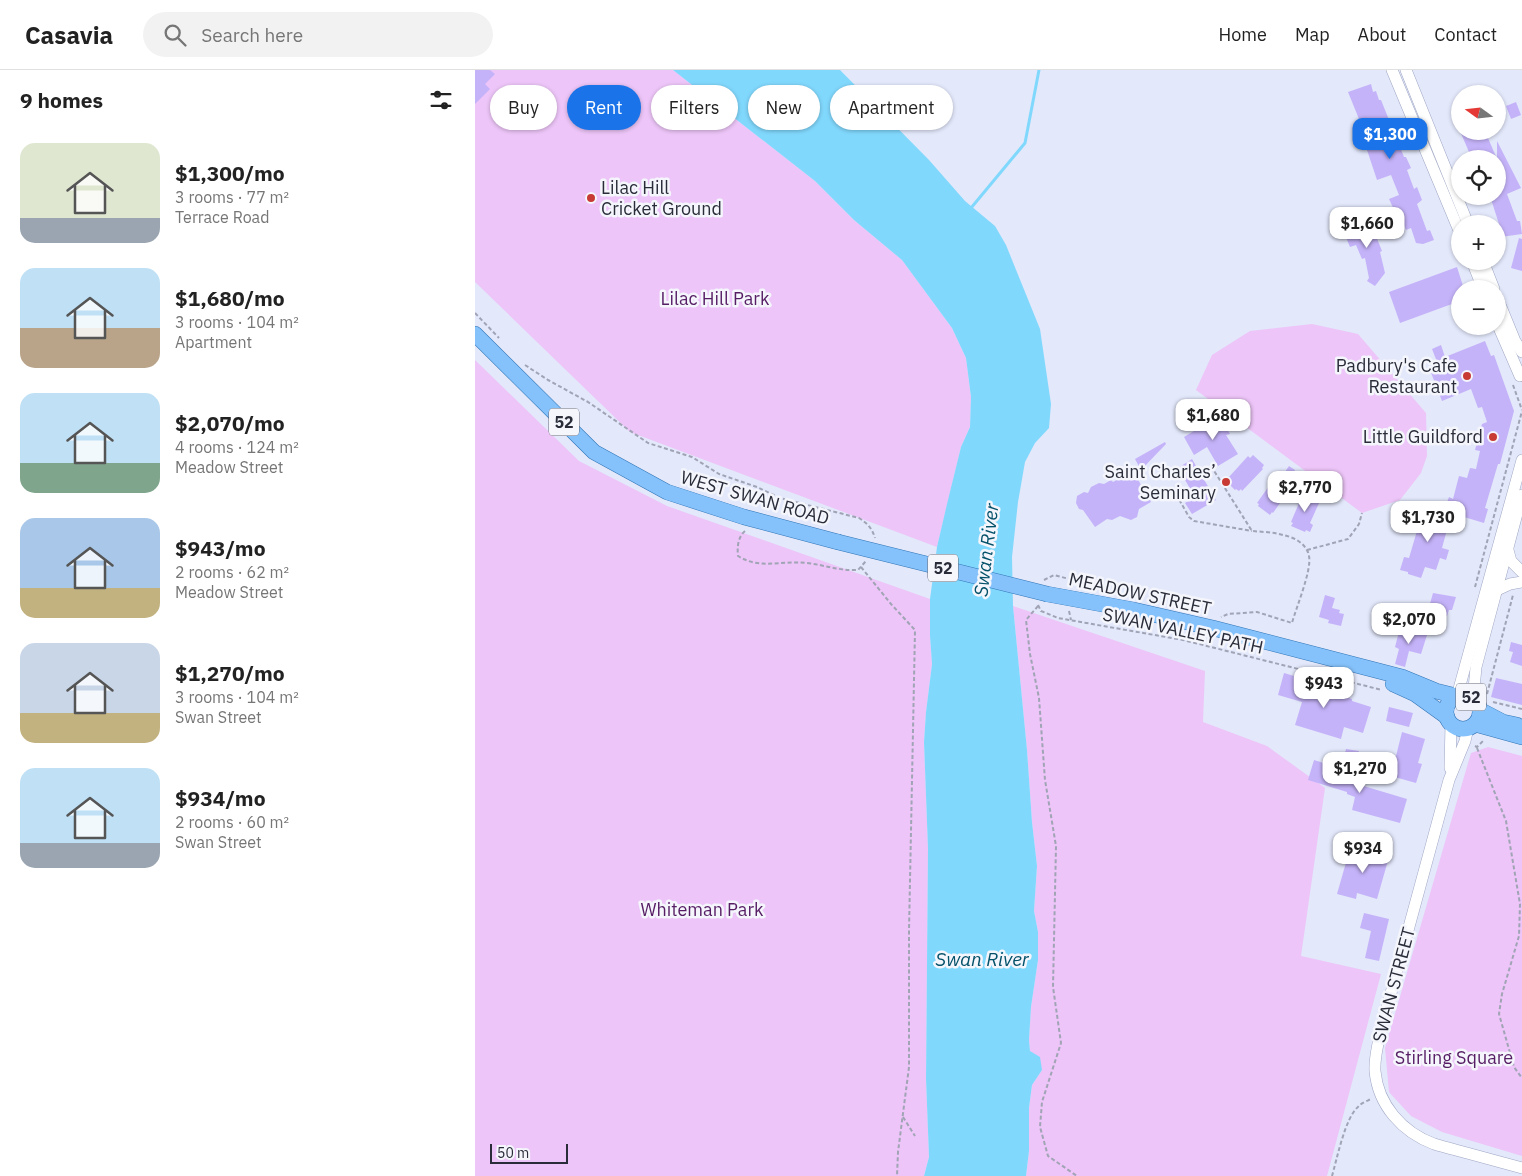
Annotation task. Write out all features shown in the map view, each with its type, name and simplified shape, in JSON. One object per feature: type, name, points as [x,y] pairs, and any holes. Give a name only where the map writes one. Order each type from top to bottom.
[{"type":"main road","name":"WEST SWAN ROAD","points":[[475,334],[594,452],[667,492],[744,517],[1043,600]]},
{"type":"main road","name":"MEADOW STREET","points":[[1043,600],[1134,610],[1213,628],[1403,677],[1435,691],[1457,696]]},
{"type":"main road","name":"MEADOW STREET","points":[[1043,600],[1233,640],[1396,684],[1415,694],[1449,720]]},
{"type":"main road","name":"52","points":[[1479,710],[1459,728],[1449,720],[1446,710],[1448,703],[1457,696],[1469,696],[1479,710],[1522,737]]},
{"type":"main road","name":"52","points":[[1479,710],[1503,722],[1522,727]]},
{"type":"street","points":[[1392,70],[1452,215]]},
{"type":"street","points":[[1406,70],[1464,215]]},
{"type":"street","points":[[1506,319],[1522,352]]},
{"type":"street","points":[[1502,335],[1521,378]]},
{"type":"street","points":[[1457,696],[1522,460]]},
{"type":"street","name":"SWAN STREET","points":[[1380,1094],[1375,1070],[1378,1044],[1449,780],[1479,710],[1474,689],[1477,667],[1522,495]]},
{"type":"street","points":[[1507,550],[1511,561],[1522,572]]},
{"type":"street","points":[[1497,590],[1519,582]]},
{"type":"street","name":"SWAN STREET","points":[[1449,720],[1452,739],[1449,780]]},
{"type":"street","points":[[1380,1094],[1401,1125],[1417,1136],[1434,1144],[1522,1168]]},
{"type":"path","points":[[475,312],[499,338]]},
{"type":"path","points":[[521,361],[548,380],[588,402],[648,443],[692,457],[719,474],[757,486],[780,498],[859,518],[867,524],[875,538]]},
{"type":"path","points":[[1211,466],[1252,531]]},
{"type":"path","points":[[1176,494],[1189,517],[1194,521],[1287,536],[1303,545],[1309,555],[1309,567],[1292,624],[1257,612],[1228,614],[1218,618]]},
{"type":"path","points":[[1307,550],[1349,539],[1359,524],[1361,513]]},
{"type":"path","points":[[752,532],[746,531],[741,534],[737,551],[738,556],[753,564],[807,563],[843,571],[858,570],[869,557]]},
{"type":"path","points":[[861,567],[915,630],[909,931],[909,1067],[898,1152],[897,1176]]},
{"type":"path","points":[[1519,582],[1479,710],[1522,710]]},
{"type":"path","points":[[1043,600],[1026,620],[1030,654],[1039,698],[1045,780],[1056,846],[1053,987],[1061,1042],[1042,1102],[1040,1127],[1048,1156],[1077,1176]]},
{"type":"path","name":"SWAN VALLEY PATH","points":[[1071,621],[1183,640],[1384,691]]},
{"type":"path","points":[[1477,747],[1506,821],[1520,904],[1519,936],[1502,994],[1499,1014],[1514,1067],[1522,1078]]},
{"type":"path","points":[[1332,1176],[1339,1148],[1352,1115],[1357,1107],[1380,1094]]},
{"type":"path","points":[[903,1118],[915,1136]]},
{"type":"green space","name":"Lilac Hill Park","points":[[475,70],[673,70],[692,85],[651,85],[651,130],[738,130],[738,121],[815,181],[854,220],[902,260],[952,328],[966,358],[971,397],[970,427],[961,447],[937,547],[630,432],[475,282]]},
{"type":"green space","points":[[1312,324],[1358,334],[1426,413],[1427,456],[1421,473],[1400,500],[1362,513],[1196,390],[1212,355],[1250,331]]},
{"type":"green space","name":"Whiteman Park","points":[[475,360],[579,461],[667,506],[930,599],[932,664],[924,742],[928,849],[926,1079],[929,1157],[924,1176],[475,1176]]},
{"type":"green space","points":[[1013,606],[1205,671],[1203,722],[1267,746],[1325,788],[1301,956],[1381,974],[1327,1176],[1026,1176],[1032,1085],[1042,1070],[1030,1051],[1029,1040],[1031,1007],[1038,960],[1038,932],[1034,911],[1037,866]]},
{"type":"green space","name":"Stirling Square","points":[[1488,747],[1522,756],[1522,1156],[1442,1132],[1411,1116],[1389,1092],[1385,1048],[1471,753]]},
{"type":"water","name":"Swan River","points":[[673,70],[840,70],[855,85],[830,85],[830,130],[899,130],[965,201],[995,226],[1006,245],[1040,329],[1051,404],[1049,428],[1035,443],[1025,462],[1018,502],[1012,557],[1013,606],[1037,866],[1034,911],[1038,932],[1038,960],[1031,1007],[1029,1040],[1030,1051],[1040,1057],[1042,1070],[1032,1085],[1026,1176],[924,1176],[929,1157],[926,1079],[928,849],[924,742],[932,664],[930,599],[937,547],[947,504],[961,447],[970,427],[971,397],[966,358],[952,328],[902,260],[854,220],[815,181],[750,130],[820,130],[820,85],[748,85],[748,129],[738,121],[738,85],[692,85]]},
{"type":"building","points":[[475,70],[490,70],[495,74],[485,84],[490,89],[475,104]]},
{"type":"building","points":[[1371,84],[1373,92],[1376,91],[1379,100],[1381,100],[1404,157],[1406,157],[1411,168],[1407,170],[1414,189],[1417,187],[1422,200],[1417,204],[1427,231],[1430,230],[1434,240],[1423,244],[1416,243],[1411,228],[1406,230],[1400,215],[1397,216],[1389,199],[1399,195],[1391,175],[1377,180],[1366,147],[1370,146],[1348,92]]},
{"type":"building","points":[[1516,102],[1521,115],[1511,119],[1506,106]]},
{"type":"building","points":[[1464,140],[1489,140],[1493,150],[1468,150]]},
{"type":"building","points":[[1497,141],[1502,150],[1497,150]]},
{"type":"building","points":[[1506,159],[1521,188],[1507,194],[1517,221],[1520,221],[1522,234],[1506,236],[1506,215],[1496,215],[1493,205],[1506,205]]},
{"type":"building","points":[[1369,219],[1382,251],[1380,252],[1385,273],[1375,286],[1367,281],[1369,278],[1365,258],[1362,259],[1356,245],[1350,247],[1343,230]]},
{"type":"building","points":[[1519,238],[1522,239],[1522,271],[1511,268]]},
{"type":"building","points":[[1451,269],[1458,270],[1461,280],[1451,280],[1451,304],[1400,323],[1389,292]]},
{"type":"building","points":[[1485,341],[1491,356],[1494,355],[1514,411],[1500,464],[1498,464],[1485,508],[1488,509],[1484,523],[1444,511],[1449,497],[1453,499],[1459,476],[1467,478],[1470,468],[1476,469],[1480,451],[1475,450],[1482,424],[1487,422],[1482,407],[1478,408],[1471,389],[1442,401],[1430,370],[1439,367],[1432,349],[1441,345],[1445,357]]},
{"type":"building","points":[[1219,416],[1230,434],[1226,435],[1238,454],[1218,466],[1207,447],[1194,455],[1184,437]]},
{"type":"building","points":[[1165,442],[1166,444],[1141,470],[1135,459]]},
{"type":"building","points":[[1253,455],[1264,465],[1263,469],[1242,491],[1241,489],[1239,491],[1235,490],[1229,484],[1229,477],[1248,456],[1250,458]]},
{"type":"building","points":[[1192,459],[1216,500],[1192,514],[1185,503],[1195,497],[1178,468]]},
{"type":"building","points":[[1289,466],[1295,470],[1287,483],[1290,485],[1287,489],[1289,490],[1270,515],[1258,506],[1259,504],[1257,503],[1274,479],[1277,477],[1280,479]]},
{"type":"building","points":[[1133,471],[1151,502],[1139,509],[1137,517],[1131,520],[1120,516],[1112,520],[1107,519],[1095,527],[1083,510],[1079,509],[1076,503],[1077,496],[1084,492],[1088,493],[1091,487],[1099,483],[1104,484],[1111,480],[1113,482]]},
{"type":"building","points":[[1305,494],[1319,500],[1310,523],[1313,525],[1310,532],[1306,530],[1305,532],[1291,526],[1302,496],[1304,497]]},
{"type":"building","points":[[1424,507],[1451,515],[1442,548],[1449,550],[1446,560],[1440,558],[1436,570],[1425,567],[1421,578],[1400,570],[1404,557],[1409,558]]},
{"type":"building","points":[[1433,593],[1456,597],[1452,610],[1449,610],[1447,616],[1428,611]]},
{"type":"building","points":[[1325,595],[1335,598],[1332,608],[1340,610],[1339,613],[1344,614],[1341,626],[1328,623],[1329,620],[1319,617]]},
{"type":"building","points":[[1400,628],[1427,635],[1421,654],[1409,651],[1405,667],[1395,664],[1399,649],[1395,647]]},
{"type":"building","points":[[1511,642],[1522,645],[1522,666],[1510,662],[1513,652],[1509,651]]},
{"type":"building","points":[[1284,673],[1304,679],[1302,685],[1352,699],[1352,701],[1371,707],[1363,733],[1344,727],[1341,739],[1295,725],[1302,702],[1278,695]]},
{"type":"building","points":[[1496,678],[1522,684],[1522,705],[1491,697]]},
{"type":"building","points":[[1389,707],[1413,713],[1409,727],[1386,721]]},
{"type":"building","points":[[1402,732],[1425,739],[1418,763],[1422,764],[1416,783],[1391,776]]},
{"type":"building","points":[[1346,749],[1359,751],[1357,760],[1344,757]]},
{"type":"building","points":[[1314,760],[1340,768],[1337,778],[1407,799],[1400,823],[1352,810],[1355,797],[1347,794],[1347,792],[1308,780]]},
{"type":"building","points":[[1351,845],[1389,857],[1377,899],[1357,893],[1356,899],[1337,894]]},
{"type":"building","points":[[1364,913],[1389,919],[1379,961],[1365,958],[1371,931],[1360,928]]},
{"type":"waterway","points":[[971,208],[1025,143],[1039,70]]},
{"type":"place","name":"Lilac Hill Cricket Ground","points":[[591,198]]},
{"type":"place","name":"Padbury's Cafe Restaurant","points":[[1467,376]]},
{"type":"place","name":"Little Guildford","points":[[1493,437]]},
{"type":"place","name":"Saint Charles’ Seminary","points":[[1226,482]]}]
